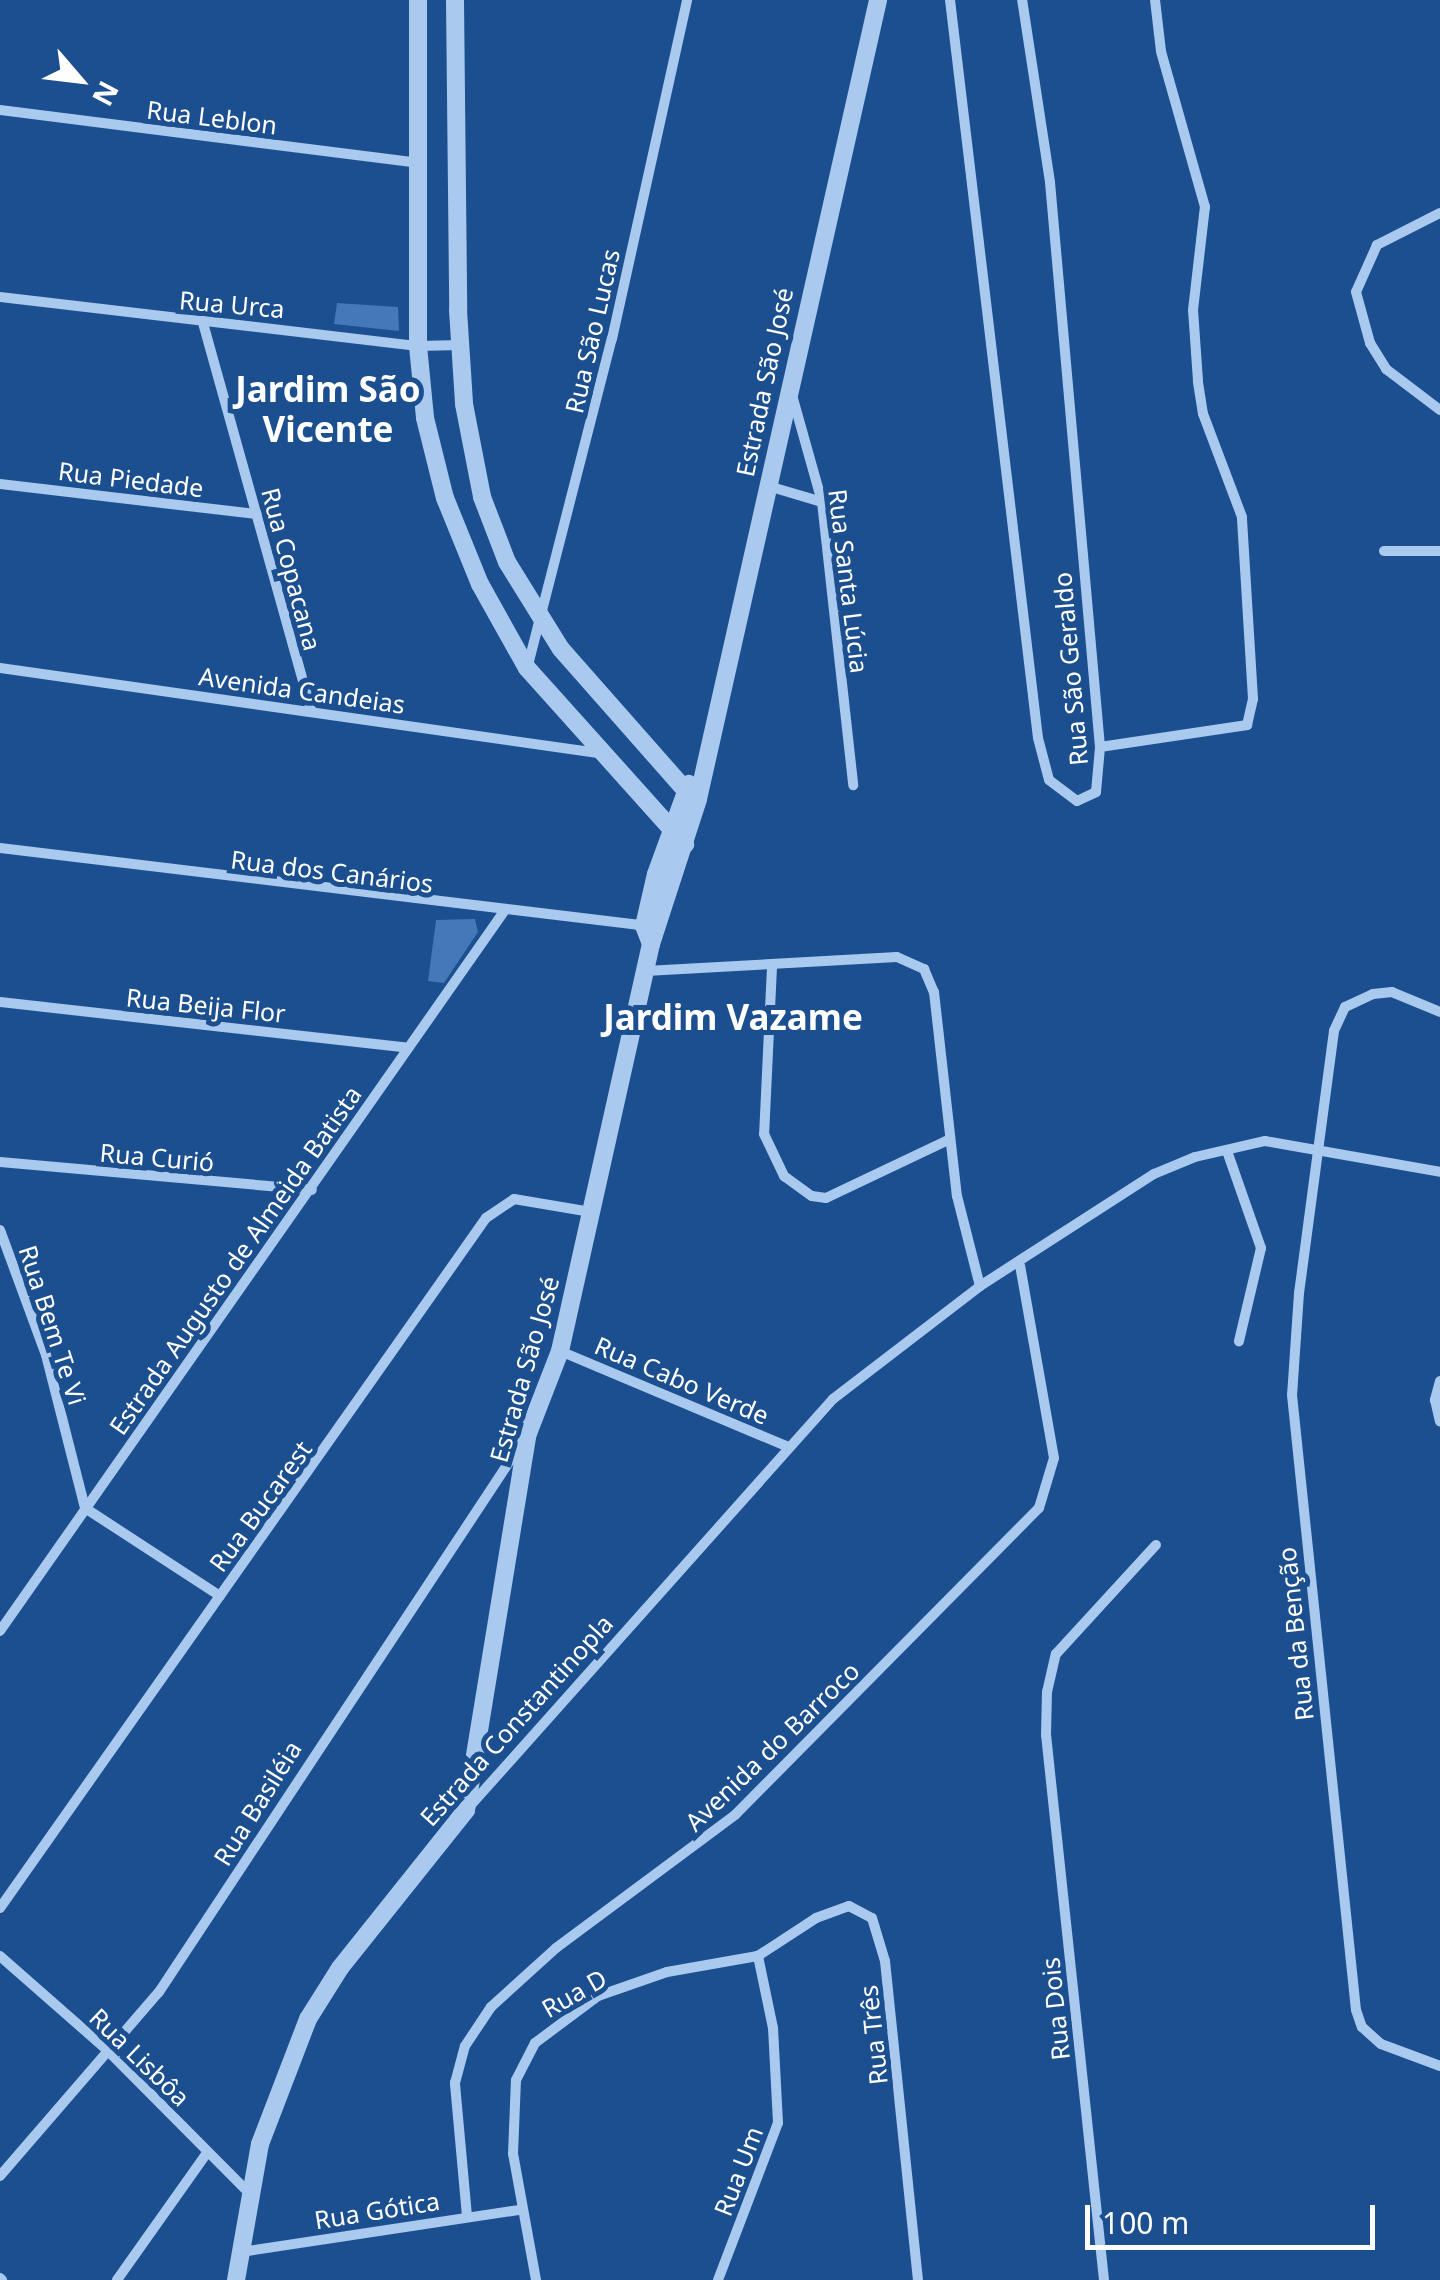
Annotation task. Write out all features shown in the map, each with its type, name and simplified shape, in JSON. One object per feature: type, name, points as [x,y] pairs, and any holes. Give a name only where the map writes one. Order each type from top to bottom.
[{"type":"street","points":[[418,0],[418,346],[425,418],[445,498],[480,584],[527,668],[598,753],[685,844]]},
{"type":"street","points":[[455,0],[460,345],[482,497],[494,536],[542,620],[690,797]]},
{"type":"street","name":"Rua São Lucas","points":[[527,668],[542,620],[686,0]]},
{"type":"street","name":"Estrada São José","points":[[466,1810],[526,1436],[560,1351],[646,971],[669,831],[698,776],[878,0]]},
{"type":"street","name":"Rua São Geraldo","points":[[950,0],[1038,738],[1055,788],[1077,801],[1096,792],[1100,747],[1050,182],[1022,0]]},
{"type":"street","points":[[1100,747],[1246,725],[1253,699],[1242,517],[1202,414],[1198,381],[1192,310],[1204,207],[1161,51],[1155,0]]},
{"type":"street","name":"Rua Leblon","points":[[0,110],[420,163]]},
{"type":"street","points":[[1440,213],[1377,245],[1356,292],[1370,344],[1386,368],[1440,410]]},
{"type":"street","name":"Rua Urca","points":[[0,297],[418,346],[460,345]]},
{"type":"street","name":"Rua Copacana","points":[[203,322],[310,711]]},
{"type":"street","name":"Rua Santa Lúcia","points":[[789,384],[822,502],[854,785]]},
{"type":"street","name":"Rua Piedade","points":[[0,484],[257,514]]},
{"type":"street","points":[[767,486],[822,502]]},
{"type":"street","points":[[1384,551],[1440,551]]},
{"type":"street","name":"Avenida Candeias","points":[[0,668],[598,753]]},
{"type":"street","name":"Estrada São José","points":[[651,932],[685,844],[690,797]]},
{"type":"street","name":"Rua dos Canários","points":[[0,848],[651,932]]},
{"type":"street","name":"Estrada Augusto de Almeida Batista","points":[[0,1631],[503,913]]},
{"type":"street","points":[[646,971],[772,967],[897,957],[930,978],[950,1139],[980,1286]]},
{"type":"street","points":[[772,967],[764,1134],[784,1176],[812,1196],[826,1198],[950,1139]]},
{"type":"street","name":"Rua da Benção","points":[[1440,1012],[1392,992],[1346,1007],[1326,1071],[1298,1293],[1292,1415],[1356,2010],[1371,2037],[1440,2066]]},
{"type":"street","name":"Rua Beija Flor","points":[[0,1002],[408,1048]]},
{"type":"street","name":"Estrada Constantinopla","points":[[236,2280],[248,2192],[283,2075],[308,2019],[340,1968],[466,1810],[788,1447],[887,1352],[980,1286],[1020,1266],[1154,1174],[1266,1141],[1318,1148]]},
{"type":"street","points":[[1318,1148],[1440,1172]]},
{"type":"street","points":[[1227,1151],[1261,1248],[1239,1341]]},
{"type":"street","name":"Rua Curió","points":[[0,1162],[312,1190]]},
{"type":"street","name":"Rua Bucarest","points":[[0,1908],[498,1205],[528,1200],[590,1212]]},
{"type":"street","name":"Rua Bem Te Vi","points":[[0,1230],[41,1339],[85,1508]]},
{"type":"street","name":"Avenida do Barroco","points":[[467,2216],[455,2084],[465,2046],[491,2007],[546,1956],[734,1815],[1038,1508],[1054,1458],[1020,1266]]},
{"type":"street","name":"Rua Cabo Verde","points":[[560,1351],[788,1447]]},
{"type":"street","points":[[1440,1381],[1434,1400],[1440,1421]]},
{"type":"street","name":"Rua Basiléia","points":[[0,2176],[159,1992],[526,1436]]},
{"type":"street","points":[[85,1508],[220,1596]]},
{"type":"street","name":"Rua Dois","points":[[1104,2280],[1046,1734],[1056,1654],[1156,1545]]},
{"type":"street","name":"Rua Três","points":[[758,1956],[836,1908],[850,1906],[872,1918],[885,1961],[918,2280]]},
{"type":"street","name":"Rua Lisbôa","points":[[0,1956],[108,2050],[248,2192]]},
{"type":"street","name":"Rua D","points":[[536,2280],[520,2210],[513,2106],[516,2080],[534,2043],[598,1996],[667,1972],[758,1956]]},
{"type":"street","name":"Rua Um","points":[[718,2280],[778,2123],[773,2028],[758,1956]]},
{"type":"street","points":[[116,2280],[207,2153]]},
{"type":"street","name":"Rua Gótica","points":[[240,2252],[520,2210]]},
{"type":"building","points":[[337,303],[398,307],[399,331],[334,324]]},
{"type":"building","points":[[475,919],[478,932],[444,983],[428,981],[436,920]]},
{"type":"district","name":"Jardim São Vicente","points":[[328,409]]},
{"type":"district","name":"Jardim Vazame","points":[[733,1017]]}]
